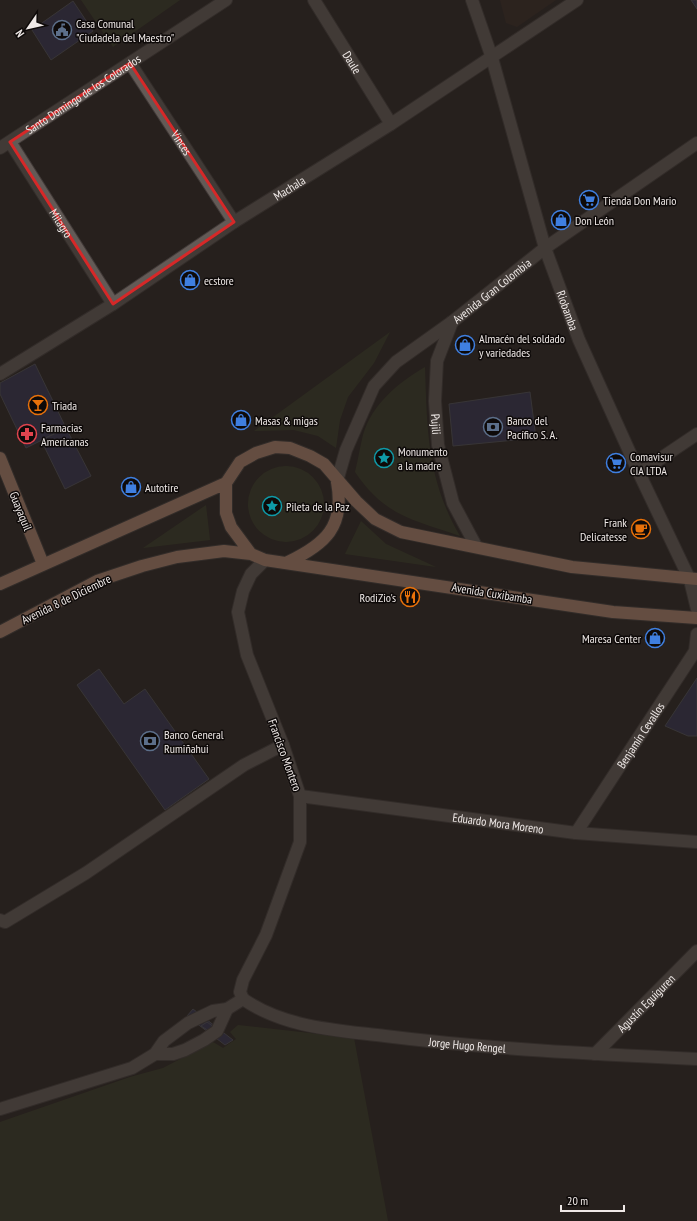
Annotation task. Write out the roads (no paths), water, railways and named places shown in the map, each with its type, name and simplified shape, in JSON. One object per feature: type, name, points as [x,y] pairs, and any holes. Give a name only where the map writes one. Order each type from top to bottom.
[{"type":"main road","points":[[337,481],[340,499],[336,523],[326,537],[314,548],[288,562],[265,560],[251,554],[231,527],[226,513],[226,484],[240,462],[256,452],[275,447],[290,448],[310,456],[324,464],[337,481],[375,519],[401,532],[476,546],[572,567],[693,580]]},
{"type":"main road","name":"Guayaquil","points":[[0,458],[43,564]]},
{"type":"main road","points":[[0,584],[226,484]]},
{"type":"main road","name":"Avenida 8 de Diciembre","points":[[0,632],[98,581],[142,566],[177,557],[224,551],[251,554]]},
{"type":"main road","name":"Avenida Cuxibamba","points":[[288,562],[613,612],[697,618]]},
{"type":"street","name":"Santo Domingo de los Colorados","points":[[5,145],[67,102],[130,64],[226,0]]},
{"type":"street","name":"Daule","points":[[314,0],[391,124]]},
{"type":"street","name":"Riobamba","points":[[472,0],[492,58],[545,248],[579,340],[639,473],[693,580],[697,609]]},
{"type":"street","name":"Machala","points":[[0,374],[114,304],[234,222],[391,124],[492,58],[576,0]]},
{"type":"street","name":"Vinces","points":[[130,64],[234,222]]},
{"type":"street","name":"Avenida Gran Colombia","points":[[337,481],[346,450],[374,386],[396,362],[452,322],[545,248],[697,142]]},
{"type":"street","name":"Milagro","points":[[5,145],[114,304]]},
{"type":"street","name":"Pujili","points":[[452,322],[437,361],[435,402],[438,445],[445,478],[453,503],[476,546]]},
{"type":"street","points":[[639,473],[697,434]]},
{"type":"street","name":"Francisco Montero","points":[[244,999],[240,992],[243,980],[266,936],[300,842],[300,796],[283,746],[248,655],[238,612],[243,592],[251,574],[265,560]]},
{"type":"street","name":"Benjamín Cevallos","points":[[576,833],[695,651],[697,634]]},
{"type":"street","points":[[0,920],[5,922],[86,873],[244,765],[283,746]]},
{"type":"street","name":"Eduardo Mora Moreno","points":[[300,796],[576,833],[697,842]]},
{"type":"street","name":"Agustín Eguiguren","points":[[595,1054],[697,951]]},
{"type":"street","points":[[0,1109],[132,1068],[155,1054],[164,1041],[188,1023],[213,1011],[227,1009],[244,999]]},
{"type":"street","name":"Jorge Hugo Rengel","points":[[244,999],[259,1010],[277,1018],[306,1026],[451,1045],[697,1059]]},
{"type":"street","points":[[155,1054],[173,1054],[186,1050],[204,1040],[217,1031],[227,1009]]},
{"type":"place","name":"Casa Comunal \"Ciudadela del Maestro\"","points":[[62,30]]},
{"type":"place","name":"Tienda Don Mario","points":[[589,200]]},
{"type":"place","name":"Don León","points":[[561,220]]},
{"type":"place","name":"ecstore","points":[[190,280]]},
{"type":"place","name":"Almacén del soldado y variedades","points":[[465,345]]},
{"type":"place","name":"Triada","points":[[38,405]]},
{"type":"place","name":"Masas & migas","points":[[241,420]]},
{"type":"place","name":"Banco del Pacífico S. A.","points":[[493,427]]},
{"type":"place","name":"Farmacias Americanas","points":[[27,434]]},
{"type":"place","name":"Monumento a la madre","points":[[384,458]]},
{"type":"place","name":"Comavisur CIA LTDA","points":[[616,463]]},
{"type":"place","name":"Autotire","points":[[131,487]]},
{"type":"place","name":"Pileta de la Paz","points":[[272,506]]},
{"type":"place","name":"Frank Delicatesse","points":[[641,529]]},
{"type":"place","name":"RodiZio's","points":[[410,597]]},
{"type":"place","name":"Maresa Center","points":[[655,638]]},
{"type":"place","name":"Banco General Rumiñahui","points":[[150,741]]}]
